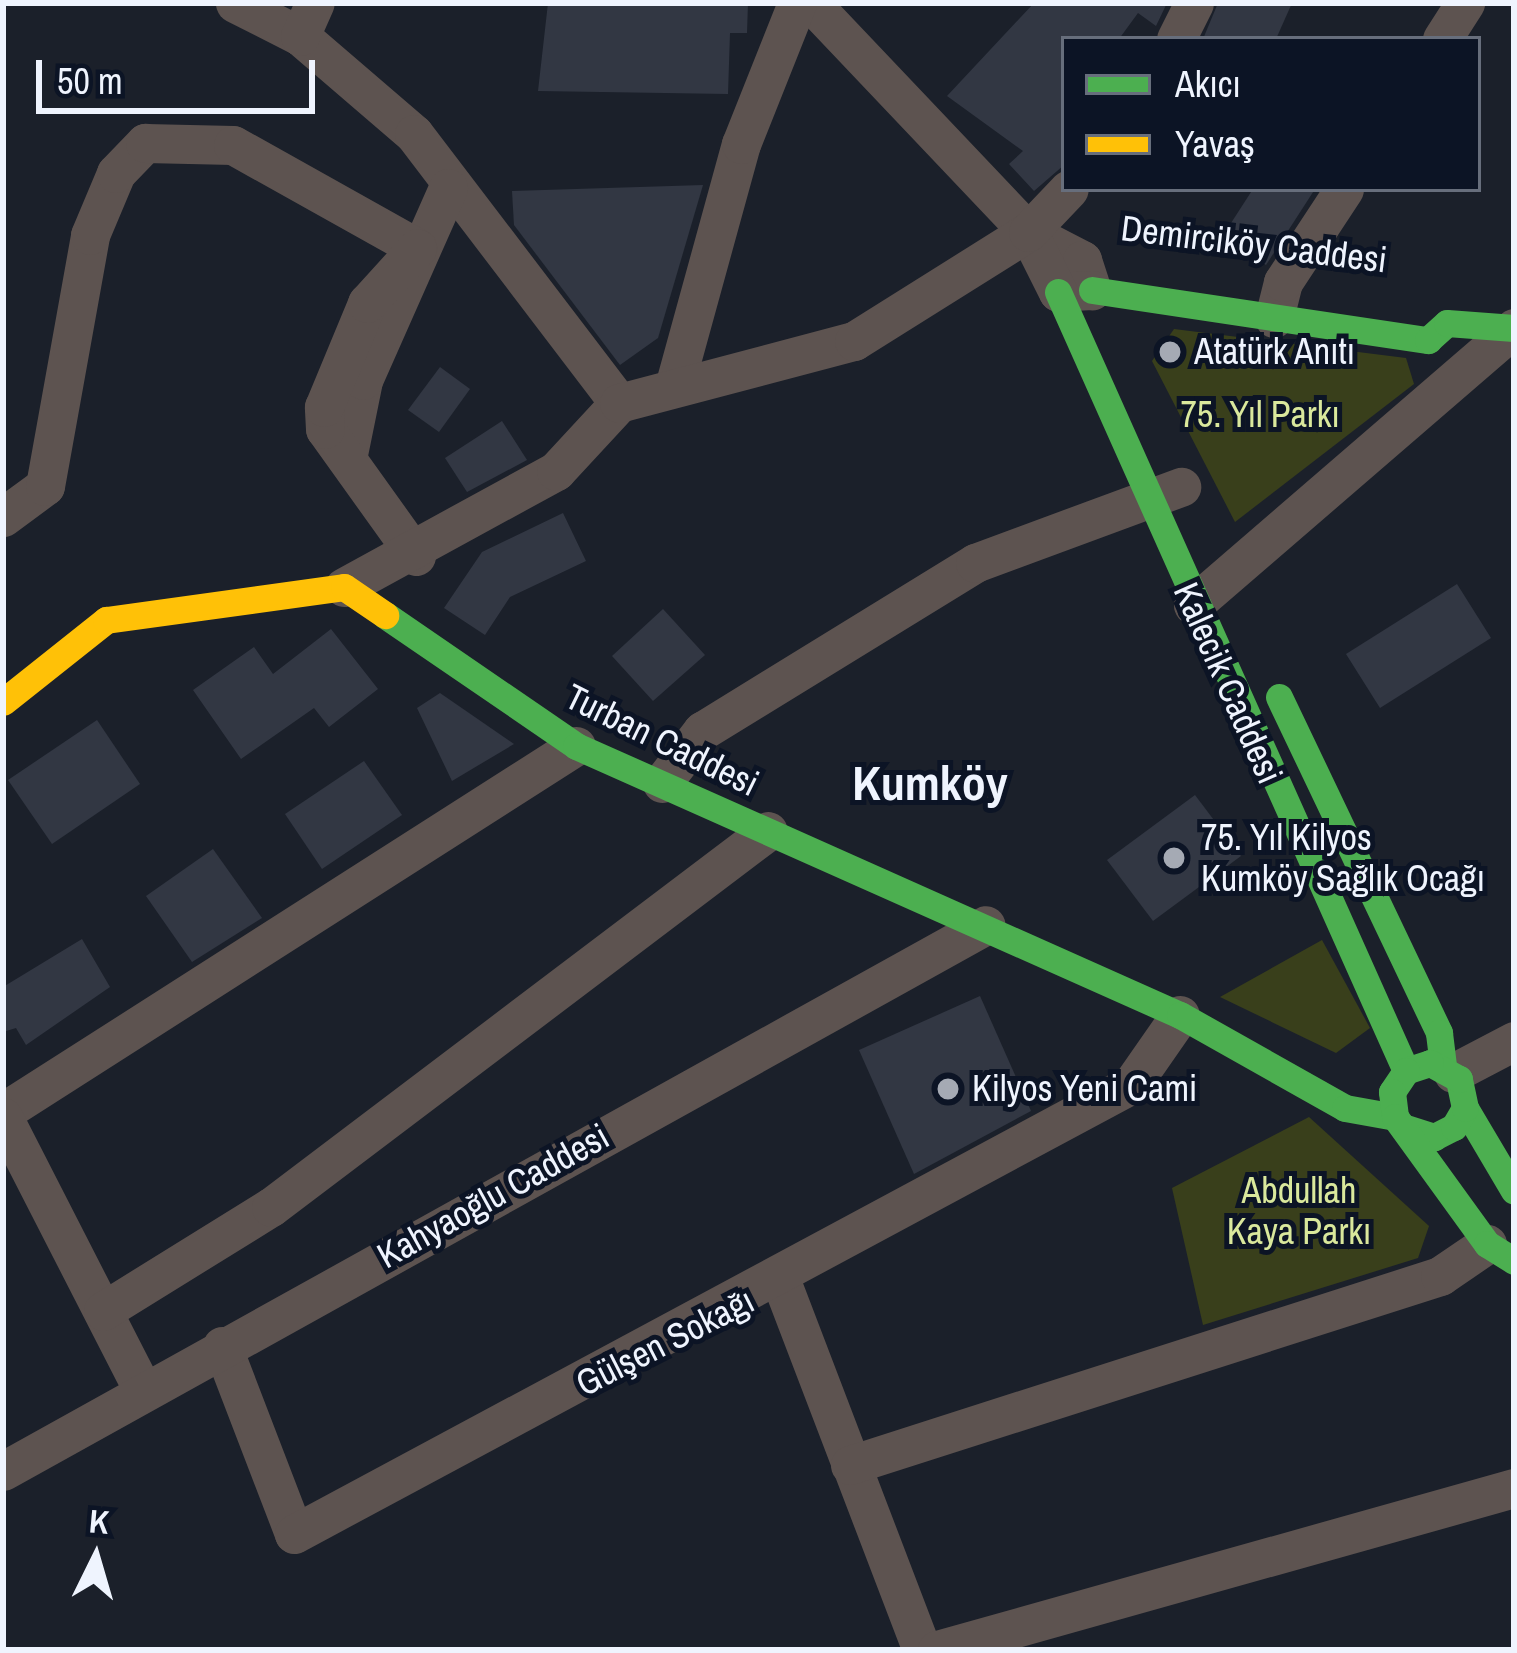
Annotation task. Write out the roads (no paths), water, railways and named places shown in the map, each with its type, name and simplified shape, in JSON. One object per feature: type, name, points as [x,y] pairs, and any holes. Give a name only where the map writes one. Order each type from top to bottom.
[{"type":"main road","name":"Demirciköy Caddesi","points":[[1077,281],[1228,276],[1279,300],[1324,288]]},
{"type":"main road","name":"Demirciköy Caddesi","points":[[1077,281],[1279,300],[1428,340],[1439,313],[1514,328]]},
{"type":"main road","name":"Kalecik Caddesi","points":[[1077,281],[1164,493],[1217,597]]},
{"type":"main road","name":"Kalecik Caddesi","points":[[1164,493],[1202,533],[1217,597],[1399,1102],[1500,1253]]},
{"type":"main road","name":"Turban Caddesi","points":[[344,586],[576,746],[986,925],[1307,1077],[1399,1102]]},
{"type":"main road","points":[[3,703],[106,620],[344,586]]},
{"type":"main road","name":"Kalecik Caddesi","points":[[1264,666],[1439,1033],[1457,1085],[1514,1191]]},
{"type":"main road","points":[[1457,1085],[1434,1138],[1399,1102],[1457,1085]]},
{"type":"street","points":[[236,3],[308,20],[398,117],[448,188],[619,403]]},
{"type":"street","points":[[674,386],[741,144],[797,3]]},
{"type":"street","name":"Kalecik Caddesi","points":[[811,3],[1077,281]]},
{"type":"street","points":[[1178,36],[1194,3]]},
{"type":"street","points":[[1444,36],[1465,3]]},
{"type":"street","points":[[3,517],[45,486],[90,235],[116,173],[145,143],[233,145],[417,248]]},
{"type":"street","points":[[416,556],[348,454],[325,429],[337,361],[392,267],[417,248],[448,188]]},
{"type":"street","points":[[344,586],[416,556],[556,470],[619,403],[854,341],[1028,232],[1067,192]]},
{"type":"street","points":[[1279,300],[1342,192]]},
{"type":"street","points":[[1217,597],[1514,328]]},
{"type":"street","points":[[662,783],[702,731],[975,563],[1164,493]]},
{"type":"street","points":[[143,1391],[3,1114],[576,746]]},
{"type":"street","points":[[103,1311],[272,1207],[768,831]]},
{"type":"street","name":"Kahyaoğlu Caddesi","points":[[3,1471],[986,925]]},
{"type":"street","name":"Gülşen Sokağı","points":[[222,1346],[294,1534],[782,1281],[1132,1084],[1180,1015]]},
{"type":"street","points":[[1457,1085],[1506,1047]]},
{"type":"street","points":[[850,1465],[1500,1253]]},
{"type":"street","points":[[782,1281],[922,1650]]},
{"type":"street","points":[[937,1650],[1514,1488]]},
{"type":"place","name":"Atatürk Anıtı","points":[[1170,352]]},
{"type":"place","name":"75. Yıl Kilyos Kumköy Sağlık Ocağı","points":[[1174,858]]},
{"type":"place","name":"Kilyos Yeni Cami","points":[[948,1089]]},
{"type":"district","name":"Kumköy","points":[[930,783]]},
{"type":"park label","name":"75. Yıl Parkı","points":[[1260,415]]},
{"type":"park label","name":"Abdullah Kaya Parkı","points":[[1299,1210]]}]
